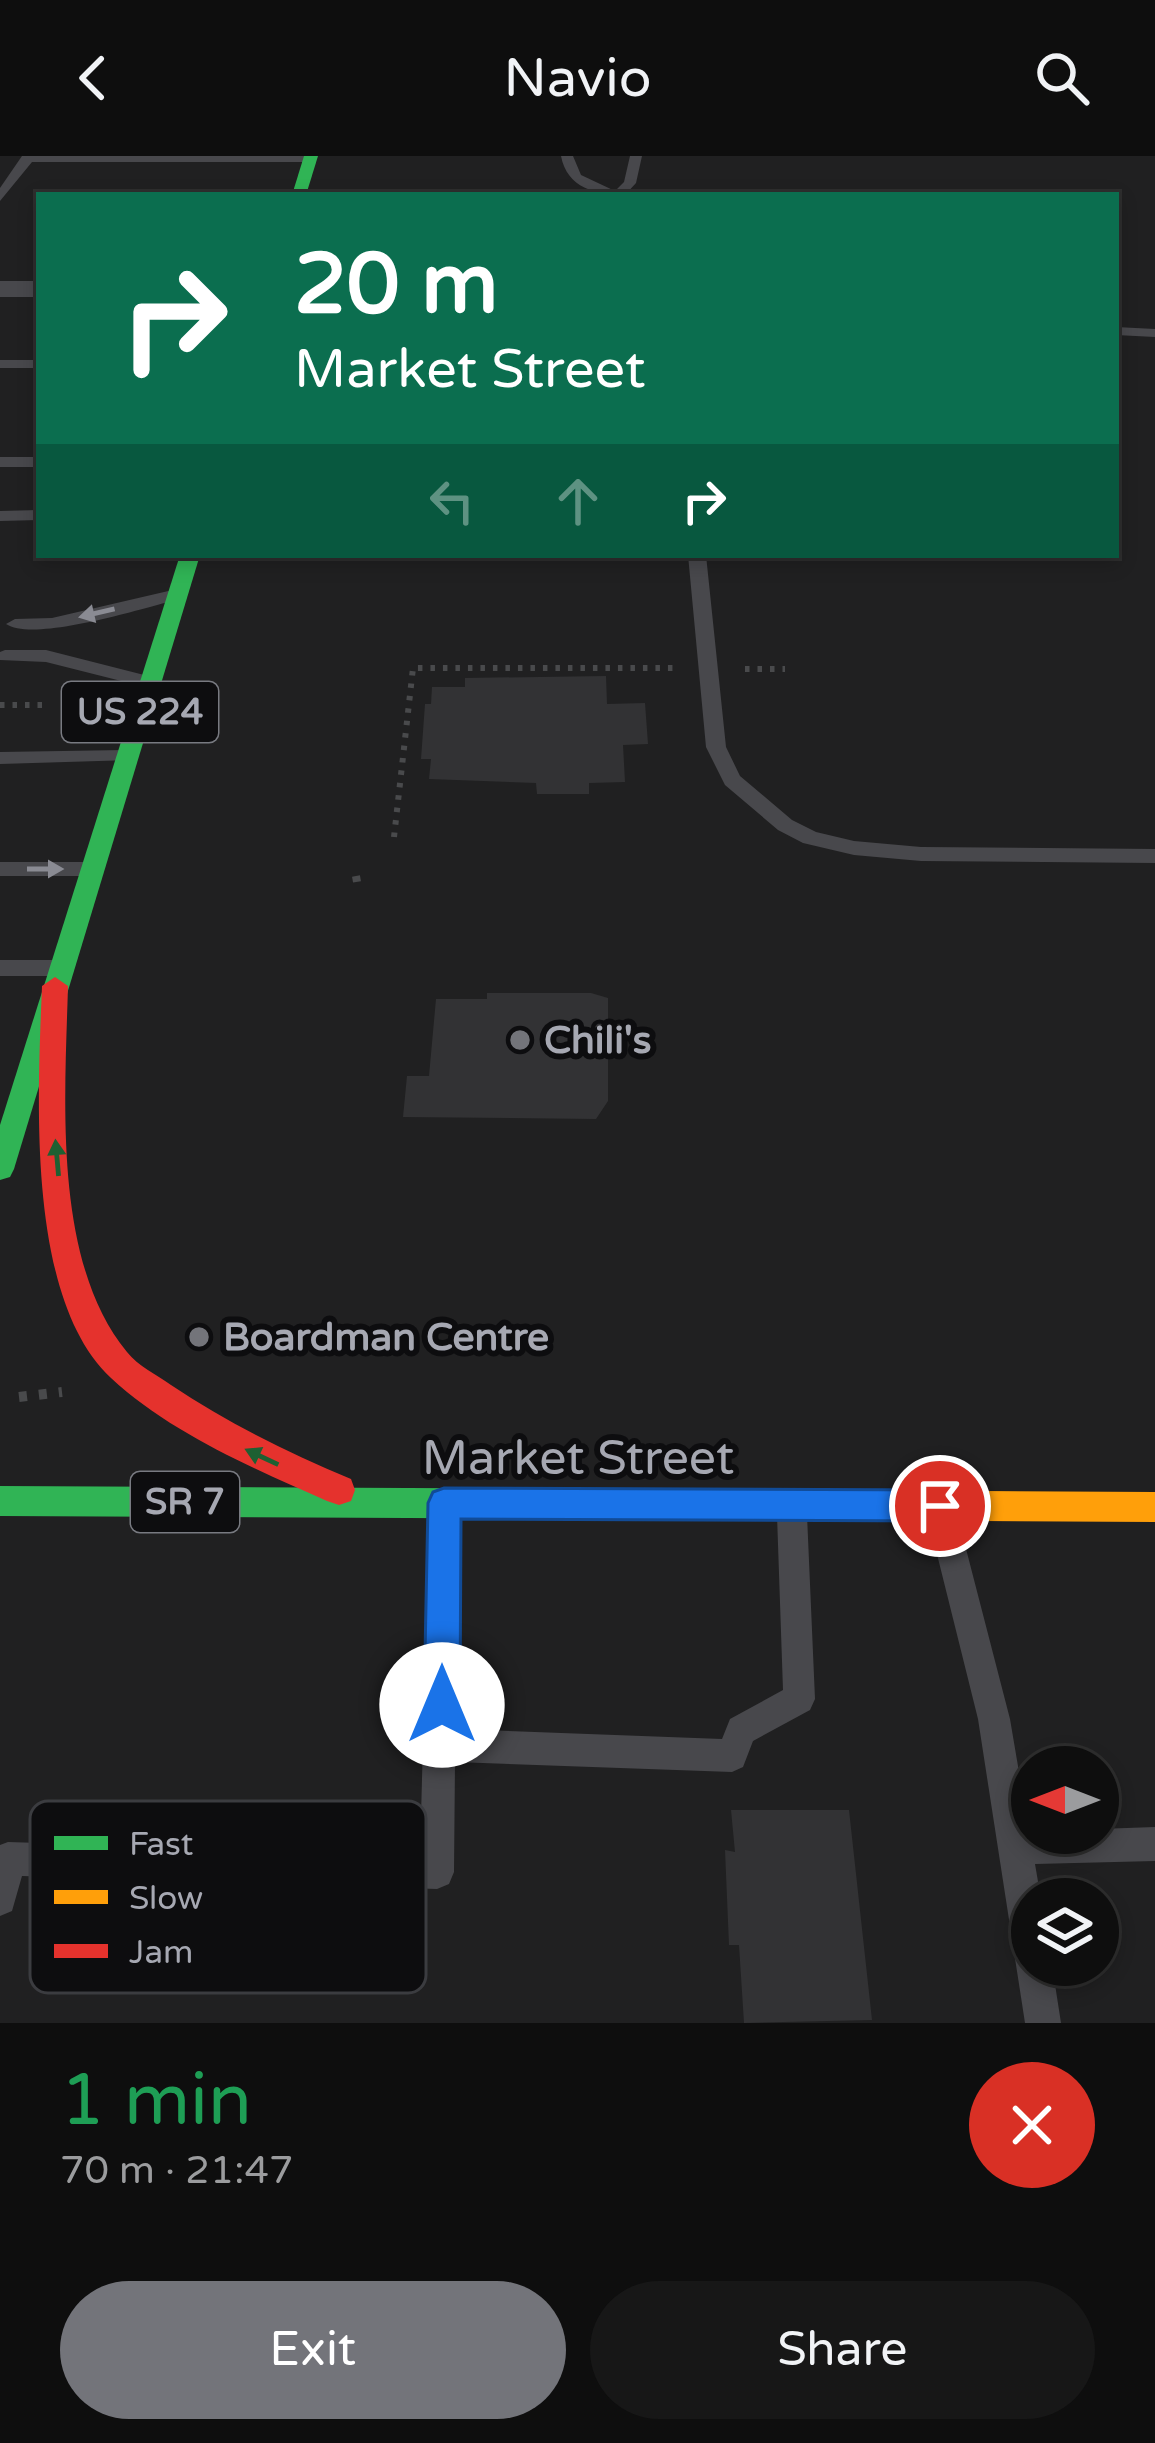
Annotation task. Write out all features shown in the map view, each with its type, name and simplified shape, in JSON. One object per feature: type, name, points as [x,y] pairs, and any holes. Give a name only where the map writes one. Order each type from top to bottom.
[{"type":"main road","points":[[300,192],[310,157]]},
{"type":"main road","name":"US 224","points":[[0,1169],[189,558]]},
{"type":"main road","points":[[57,977],[52,1102],[64,1236],[88,1310],[117,1363],[253,1454],[370,1503]]},
{"type":"main road","name":"Market Street","points":[[0,1501],[1155,1507]]},
{"type":"street","points":[[0,289],[36,289]]},
{"type":"lane","points":[[567,156],[567,167],[574,176],[609,192]]},
{"type":"lane","points":[[619,156],[633,162],[630,183],[620,192]]},
{"type":"lane","points":[[0,197],[28,157],[310,157]]},
{"type":"lane","points":[[1119,332],[1155,333]]},
{"type":"lane","points":[[0,364],[36,364]]},
{"type":"lane","points":[[0,462],[36,462]]},
{"type":"lane","points":[[0,516],[36,515]]},
{"type":"lane","points":[[697,558],[716,747],[732,780],[758,806],[810,838],[854,848],[921,854],[1155,856]]},
{"type":"lane","points":[[2,657],[16,640],[8,621],[52,623],[177,594]]},
{"type":"lane","points":[[2,657],[46,656],[149,682]]},
{"type":"lane","points":[[0,758],[125,756]]},
{"type":"lane","points":[[0,869],[91,869]]},
{"type":"lane","points":[[0,968],[57,977]]},
{"type":"lane","points":[[426,1872],[437,1872],[444,1503]]},
{"type":"lane","points":[[442,1745],[732,1756],[741,1730],[799,1699],[791,1505]]},
{"type":"lane","points":[[940,1506],[994,1719],[1011,1819]]},
{"type":"lane","points":[[1119,1845],[1155,1844]]},
{"type":"lane","points":[[0,1899],[8,1859],[30,1860]]},
{"type":"lane","points":[[1037,1986],[1043,2023]]},
{"type":"path","points":[[394,837],[413,668],[785,669]]},
{"type":"path","points":[[0,705],[42,705]]},
{"type":"path","points":[[356,876],[358,888]]},
{"type":"path","points":[[19,1397],[72,1390],[71,1407]]},
{"type":"shaded area","points":[[0,156],[1155,156],[1155,2023],[0,2023]]},
{"type":"building","points":[[606,676],[607,704],[645,703],[648,744],[623,745],[625,782],[589,783],[589,794],[537,794],[536,783],[429,779],[431,759],[421,759],[425,704],[431,704],[432,687],[465,687],[465,678]]},
{"type":"building","name":"Chili's","points":[[487,993],[591,993],[608,998],[608,1101],[596,1119],[403,1117],[407,1076],[429,1076],[436,999],[487,999]]},
{"type":"building","points":[[731,1810],[849,1810],[872,2020],[744,2023],[739,1945],[729,1945],[725,1850],[735,1852]]},
{"type":"traffic: fast","points":[[300,192],[311,156]]},
{"type":"traffic: fast","points":[[0,1169],[189,558]]},
{"type":"traffic: fast","points":[[0,1501],[981,1506]]},
{"type":"traffic: slow","points":[[981,1506],[1155,1507]]},
{"type":"traffic: jam","points":[[55,986],[56,1181],[74,1280],[91,1324],[120,1366],[175,1405],[243,1445],[339,1490]]},
{"type":"place","name":"Chili's","points":[[520,1040]]},
{"type":"place","name":"Boardman Centre","points":[[199,1337]]},
{"type":"route","points":[[442,1705],[444,1503],[940,1506]]}]
